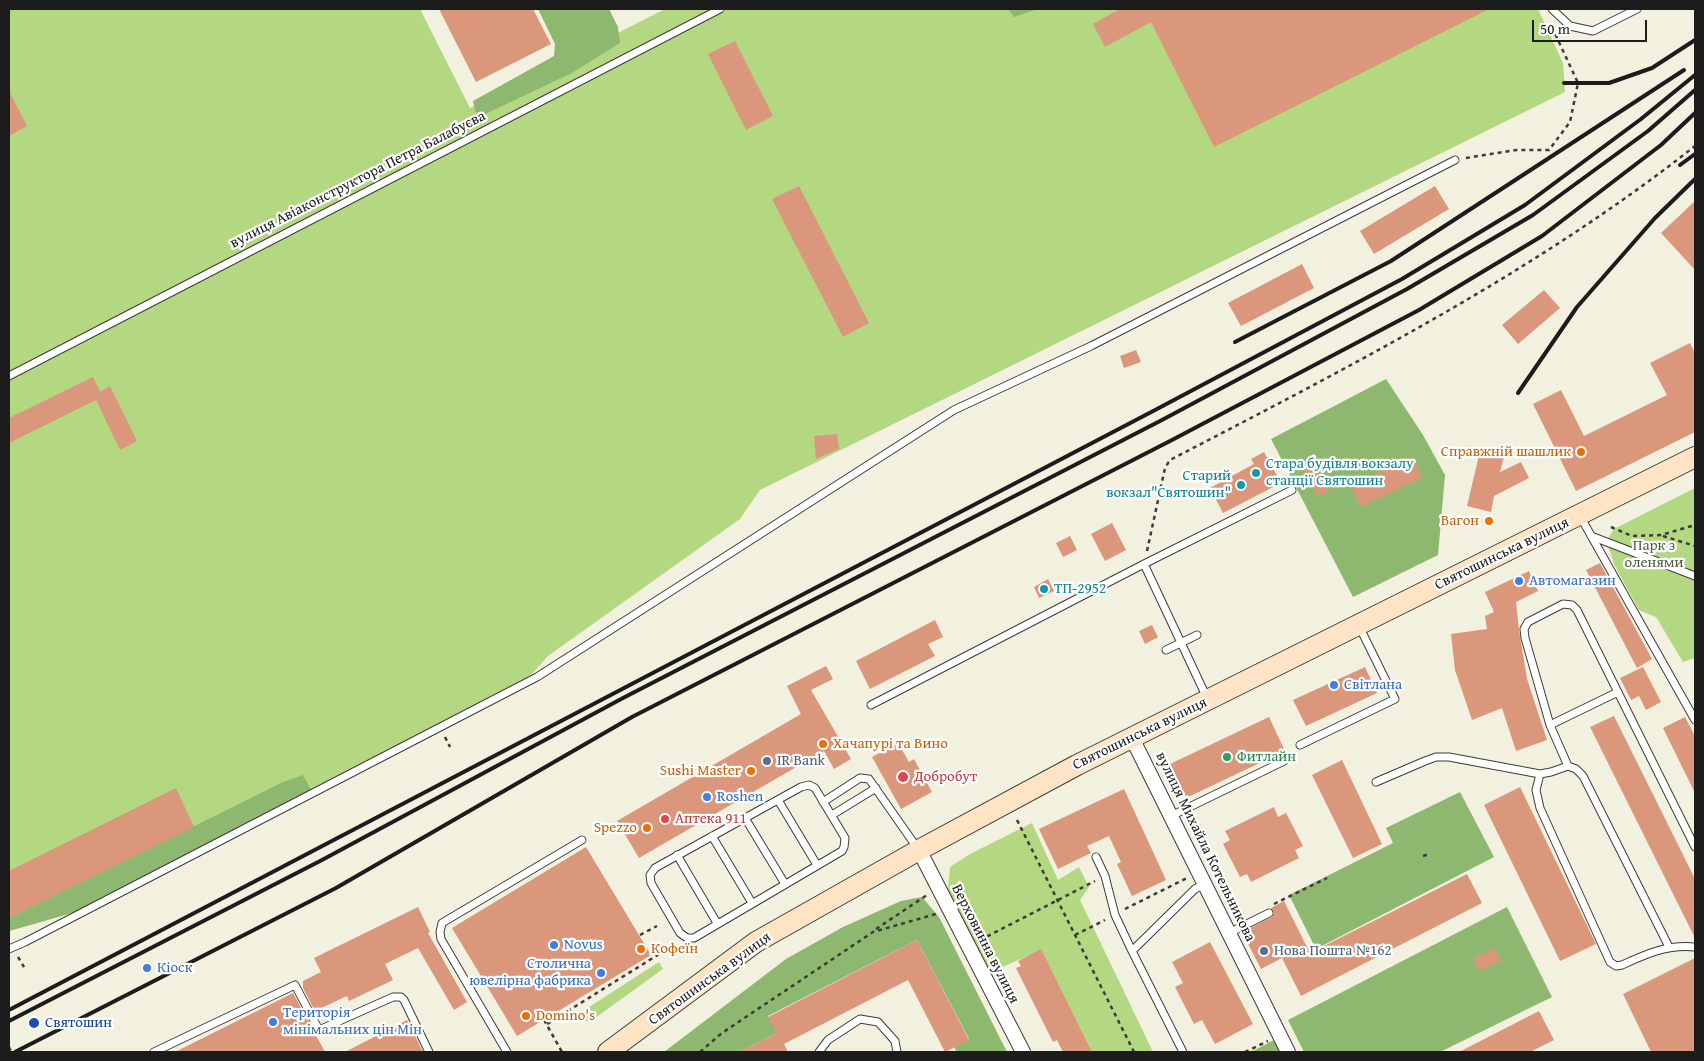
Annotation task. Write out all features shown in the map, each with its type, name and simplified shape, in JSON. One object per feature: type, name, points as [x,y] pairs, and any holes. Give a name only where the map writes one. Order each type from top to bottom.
[{"type":"main road","name":"Святошинська вулиця","points":[[608,1052],[756,942],[919,850],[1077,764],[1359,626],[1695,457]]},
{"type":"street","name":"вулиця Михайла Котельникова","points":[[1132,738],[1288,1052]]},
{"type":"street","name":"Верховинна вулиця","points":[[919,850],[1022,1052]]},
{"type":"lane","name":"вулиця Авіаконструктора Петра Балабуєва","points":[[9,376],[720,9]]},
{"type":"lane","points":[[1552,9],[1570,26],[1593,31],[1637,9]]},
{"type":"lane","points":[[9,948],[25,942],[537,677],[954,410],[1091,346],[1455,160]]},
{"type":"lane","points":[[871,705],[1292,490]]},
{"type":"lane","points":[[1580,516],[1695,720]]},
{"type":"lane","points":[[1591,536],[1695,576]]},
{"type":"lane","points":[[1144,564],[1209,700]]},
{"type":"lane","points":[[1568,766],[1550,725],[1524,638],[1524,630],[1528,622],[1563,604],[1572,605],[1577,610],[1695,848]]},
{"type":"lane","points":[[1300,745],[1395,699],[1359,626]]},
{"type":"lane","points":[[1166,650],[1196,635]]},
{"type":"lane","points":[[1550,725],[1618,692]]},
{"type":"lane","points":[[1376,782],[1436,757],[1449,757],[1540,774],[1568,766],[1576,769],[1584,776],[1669,946]]},
{"type":"lane","points":[[1171,816],[1284,761]]},
{"type":"lane","points":[[1540,774],[1536,790],[1540,808],[1610,962],[1616,966],[1622,965],[1669,946],[1695,947]]},
{"type":"lane","points":[[823,802],[860,778],[869,779],[919,850]]},
{"type":"lane","points":[[808,785],[815,788],[823,802],[845,838],[842,851],[694,938],[686,938],[680,933],[651,883],[650,875],[655,868],[801,787],[808,785]]},
{"type":"lane","points":[[832,815],[876,788]]},
{"type":"lane","points":[[778,800],[817,865]]},
{"type":"lane","points":[[745,818],[785,884]]},
{"type":"lane","points":[[712,836],[752,903]]},
{"type":"lane","points":[[507,1052],[441,939],[442,923],[582,840]]},
{"type":"lane","points":[[677,855],[718,923]]},
{"type":"lane","points":[[1096,857],[1105,876],[1115,915],[1183,1052]]},
{"type":"lane","points":[[1132,951],[1195,889],[1205,884]]},
{"type":"lane","points":[[1229,933],[1268,913]]},
{"type":"lane","points":[[154,1052],[295,984],[319,1030],[393,997],[401,997],[429,1052]]},
{"type":"lane","points":[[819,1052],[828,1040],[860,1019],[878,1022],[895,1041],[898,1052]]},
{"type":"path","points":[[1455,160],[1516,150],[1549,150],[1570,122],[1578,83],[1547,17]]},
{"type":"path","points":[[1144,564],[1165,468],[1170,460],[1430,322],[1480,293],[1563,242],[1695,146]]},
{"type":"path","points":[[1611,527],[1632,536],[1662,535],[1695,526]]},
{"type":"path","points":[[1662,535],[1695,546]]},
{"type":"path","points":[[1017,820],[1134,1052]]},
{"type":"path","points":[[1199,825],[1202,832]]},
{"type":"path","points":[[1423,856],[1429,854]]},
{"type":"path","points":[[980,940],[1105,876]]},
{"type":"path","points":[[1075,935],[1189,877]]},
{"type":"path","points":[[1310,885],[1327,878]]},
{"type":"path","points":[[700,1052],[722,1033],[929,894]]},
{"type":"path","points":[[873,932],[940,913]]},
{"type":"path","points":[[640,935],[657,926]]},
{"type":"path","points":[[547,1024],[664,952]]},
{"type":"path","points":[[16,953],[24,967]]},
{"type":"path","points":[[544,1020],[562,1052]]},
{"type":"path","points":[[1245,1052],[1269,1040]]},
{"type":"path","points":[[9,1047],[11,1052]]},
{"type":"green space","points":[[9,9],[420,9],[470,108],[665,9],[1538,9],[1563,63],[1565,92],[760,490],[740,519],[548,656],[531,675],[79,911],[9,931]]},
{"type":"green space","points":[[538,9],[609,9],[618,27],[620,43],[572,73],[481,116],[475,111],[473,101],[554,56],[555,44]]},
{"type":"green space","points":[[1008,9],[1038,9],[1014,17]]},
{"type":"green space","points":[[1386,379],[1423,435],[1445,475],[1438,555],[1353,597],[1271,439]]},
{"type":"green space","name":"Парк з оленями","points":[[1695,488],[1695,658],[1683,662],[1656,617],[1639,610],[1615,566],[1609,549],[1609,537],[1614,529]]},
{"type":"green space","points":[[303,775],[311,790],[79,911],[9,931],[9,918],[283,782]]},
{"type":"green space","points":[[1460,792],[1494,857],[1316,949],[1289,895],[1393,843],[1386,828]]},
{"type":"green space","points":[[1032,823],[1058,880],[1079,867],[1089,887],[1080,900],[1153,1052],[1092,1052],[1041,950],[989,973],[948,890],[950,867],[970,854]]},
{"type":"green space","points":[[922,897],[939,917],[1007,1052],[957,1052],[954,1047],[969,1039],[917,940],[768,1016],[777,1033],[740,1052],[664,1052],[786,959],[843,927],[901,901]]},
{"type":"green space","points":[[1507,907],[1552,997],[1440,1052],[1304,1052],[1288,1020]]},
{"type":"green space","points":[[659,962],[663,969],[591,1021],[569,1020]]},
{"type":"green space","points":[[1278,1038],[1285,1052],[1251,1052]]},
{"type":"building","points":[[439,9],[533,9],[551,44],[476,82]]},
{"type":"building","points":[[1120,9],[1489,9],[1214,147],[1151,22],[1105,47],[1093,24]]},
{"type":"building","points":[[735,41],[773,116],[746,130],[708,54]]},
{"type":"building","points":[[9,91],[27,126],[9,136]]},
{"type":"building","points":[[799,186],[869,323],[843,337],[772,199]]},
{"type":"building","points":[[1435,186],[1449,209],[1374,254],[1360,231]]},
{"type":"building","points":[[1695,201],[1695,270],[1661,233]]},
{"type":"building","points":[[1302,264],[1314,288],[1241,326],[1228,303]]},
{"type":"building","points":[[1544,290],[1560,308],[1518,344],[1502,325]]},
{"type":"building","points":[[1690,343],[1695,353],[1695,432],[1576,491],[1533,404],[1561,390],[1584,436],[1667,395],[1650,363]]},
{"type":"building","points":[[1136,350],[1141,362],[1124,368],[1120,356]]},
{"type":"building","points":[[93,377],[100,392],[110,386],[137,441],[120,450],[96,400],[9,443],[9,418]]},
{"type":"building","points":[[837,434],[839,449],[816,459],[814,436]]},
{"type":"building","points":[[1480,451],[1504,457],[1500,472],[1521,462],[1529,478],[1494,496],[1491,512],[1467,506]]},
{"type":"building","name":"Стара будівля вокзалу станції Святошин","points":[[1264,452],[1281,483],[1223,513],[1210,488],[1254,464],[1251,459]]},
{"type":"building","points":[[1412,456],[1422,478],[1361,507],[1351,486]]},
{"type":"building","points":[[1317,460],[1331,489],[1317,496],[1303,467]]},
{"type":"building","points":[[1112,523],[1126,550],[1105,561],[1091,534]]},
{"type":"building","points":[[1070,536],[1077,550],[1063,557],[1056,543]]},
{"type":"building","points":[[1600,563],[1652,659],[1637,668],[1586,570]]},
{"type":"building","points":[[1529,571],[1538,591],[1516,602],[1527,679],[1547,740],[1516,751],[1502,708],[1472,720],[1455,670],[1451,634],[1487,629],[1485,616],[1494,612],[1485,592]]},
{"type":"building","name":"ТП-2952","points":[[1048,579],[1054,591],[1039,598],[1034,587]]},
{"type":"building","points":[[935,620],[943,637],[928,644],[935,656],[870,689],[856,661]]},
{"type":"building","points":[[1152,625],[1158,637],[1145,644],[1139,631]]},
{"type":"building","points":[[826,666],[833,679],[811,690],[851,759],[834,769],[824,751],[639,858],[617,821],[801,714],[787,686]]},
{"type":"building","points":[[1365,667],[1377,693],[1306,726],[1293,700]]},
{"type":"building","points":[[1643,667],[1661,702],[1646,710],[1639,696],[1631,700],[1620,678]]},
{"type":"building","points":[[1614,716],[1695,879],[1695,938],[1590,727]]},
{"type":"building","name":"Фитлайн","points":[[1269,717],[1285,751],[1186,798],[1170,764]]},
{"type":"building","points":[[1685,717],[1695,736],[1695,793],[1663,728]]},
{"type":"building","name":"Добробут","points":[[898,743],[909,762],[914,759],[932,792],[901,809],[872,757]]},
{"type":"building","points":[[1342,760],[1382,844],[1353,858],[1312,775]]},
{"type":"building","points":[[1520,787],[1596,944],[1560,961],[1484,805]]},
{"type":"building","points":[[176,788],[194,827],[9,918],[9,871]]},
{"type":"building","points":[[1124,789],[1166,880],[1132,896],[1117,864],[1121,862],[1109,836],[1087,846],[1091,853],[1058,869],[1039,829]]},
{"type":"building","points":[[1274,807],[1278,817],[1286,813],[1303,846],[1295,850],[1299,858],[1251,882],[1247,874],[1240,877],[1223,844],[1230,840],[1225,831]]},
{"type":"building","name":"Novus","points":[[586,847],[651,955],[517,1036],[452,928]]},
{"type":"building","points":[[1467,874],[1482,903],[1301,996],[1282,958],[1261,969],[1242,932],[1272,917],[1274,913],[1271,908],[1284,901],[1310,953]]},
{"type":"building","points":[[418,907],[430,932],[428,933],[467,1002],[454,1010],[418,948],[385,964],[393,980],[349,1001],[347,996],[315,1011],[303,988],[303,981],[321,972],[314,958]]},
{"type":"building","points":[[917,940],[969,1040],[945,1052],[908,980],[784,1044],[788,1052],[740,1052],[777,1033],[768,1017]]},
{"type":"building","points":[[1210,942],[1253,1024],[1215,1044],[1202,1020],[1194,1024],[1175,987],[1183,983],[1172,962]]},
{"type":"building","points":[[1495,948],[1501,961],[1479,971],[1473,959]]},
{"type":"building","points":[[1041,949],[1092,1052],[1063,1052],[1057,1040],[1053,1042],[1016,968],[1021,966],[1018,961]]},
{"type":"building","points":[[1695,958],[1695,1052],[1651,1052],[1623,994]]},
{"type":"building","name":"Територія мінімальних цін Мін","points":[[293,993],[325,1052],[175,1052]]},
{"type":"building","points":[[1539,1011],[1554,1040],[1530,1052],[1459,1052]]},
{"type":"building","points":[[407,1020],[423,1052],[345,1052]]},
{"type":"railway","points":[[1564,83],[1609,83],[1652,68],[1695,40]]},
{"type":"railway","points":[[1235,342],[1391,261],[1684,70]]},
{"type":"railway","points":[[9,1010],[1402,279],[1525,205],[1641,119],[1695,75]]},
{"type":"railway","points":[[9,1021],[322,860],[623,698],[1162,420],[1407,289],[1533,215],[1648,131],[1695,90]]},
{"type":"railway","points":[[15,1052],[336,888],[632,717],[1172,440],[1419,310],[1542,236],[1661,145],[1695,113]]},
{"type":"railway","points":[[1680,165],[1695,154]]},
{"type":"railway","points":[[1518,393],[1577,307],[1655,218],[1695,179]]},
{"type":"place","name":"Справжній шашлик","points":[[1581,452]]},
{"type":"place","name":"Стара будівля вокзалу станції Святошин","points":[[1256,473]]},
{"type":"place","name":"Старий вокзал\"Святошин\"","points":[[1241,485]]},
{"type":"place","name":"Вагон","points":[[1489,521]]},
{"type":"place","name":"Автомагазин","points":[[1519,581]]},
{"type":"place","name":"ТП-2952","points":[[1044,589]]},
{"type":"place","name":"Світлана","points":[[1334,685]]},
{"type":"place","name":"Хачапурі та Вино","points":[[823,744]]},
{"type":"place","name":"Фитлайн","points":[[1227,757]]},
{"type":"place","name":"IR Bank","points":[[767,761]]},
{"type":"place","name":"Sushi Master","points":[[751,771]]},
{"type":"place","name":"Добробут","points":[[903,777]]},
{"type":"place","name":"Roshen","points":[[707,797]]},
{"type":"place","name":"Аптека 911","points":[[665,819]]},
{"type":"place","name":"Spezzo","points":[[647,828]]},
{"type":"place","name":"Novus","points":[[554,945]]},
{"type":"place","name":"Кофеїн","points":[[641,949]]},
{"type":"place","name":"Нова Пошта №162","points":[[1264,951]]},
{"type":"place","name":"Кіоск","points":[[147,968]]},
{"type":"place","name":"Столична ювелірна фабрика","points":[[601,973]]},
{"type":"place","name":"Domino's","points":[[526,1016]]},
{"type":"place","name":"Територія мінімальних цін Мін","points":[[273,1022]]},
{"type":"place","name":"Святошин","points":[[34,1023]]}]
